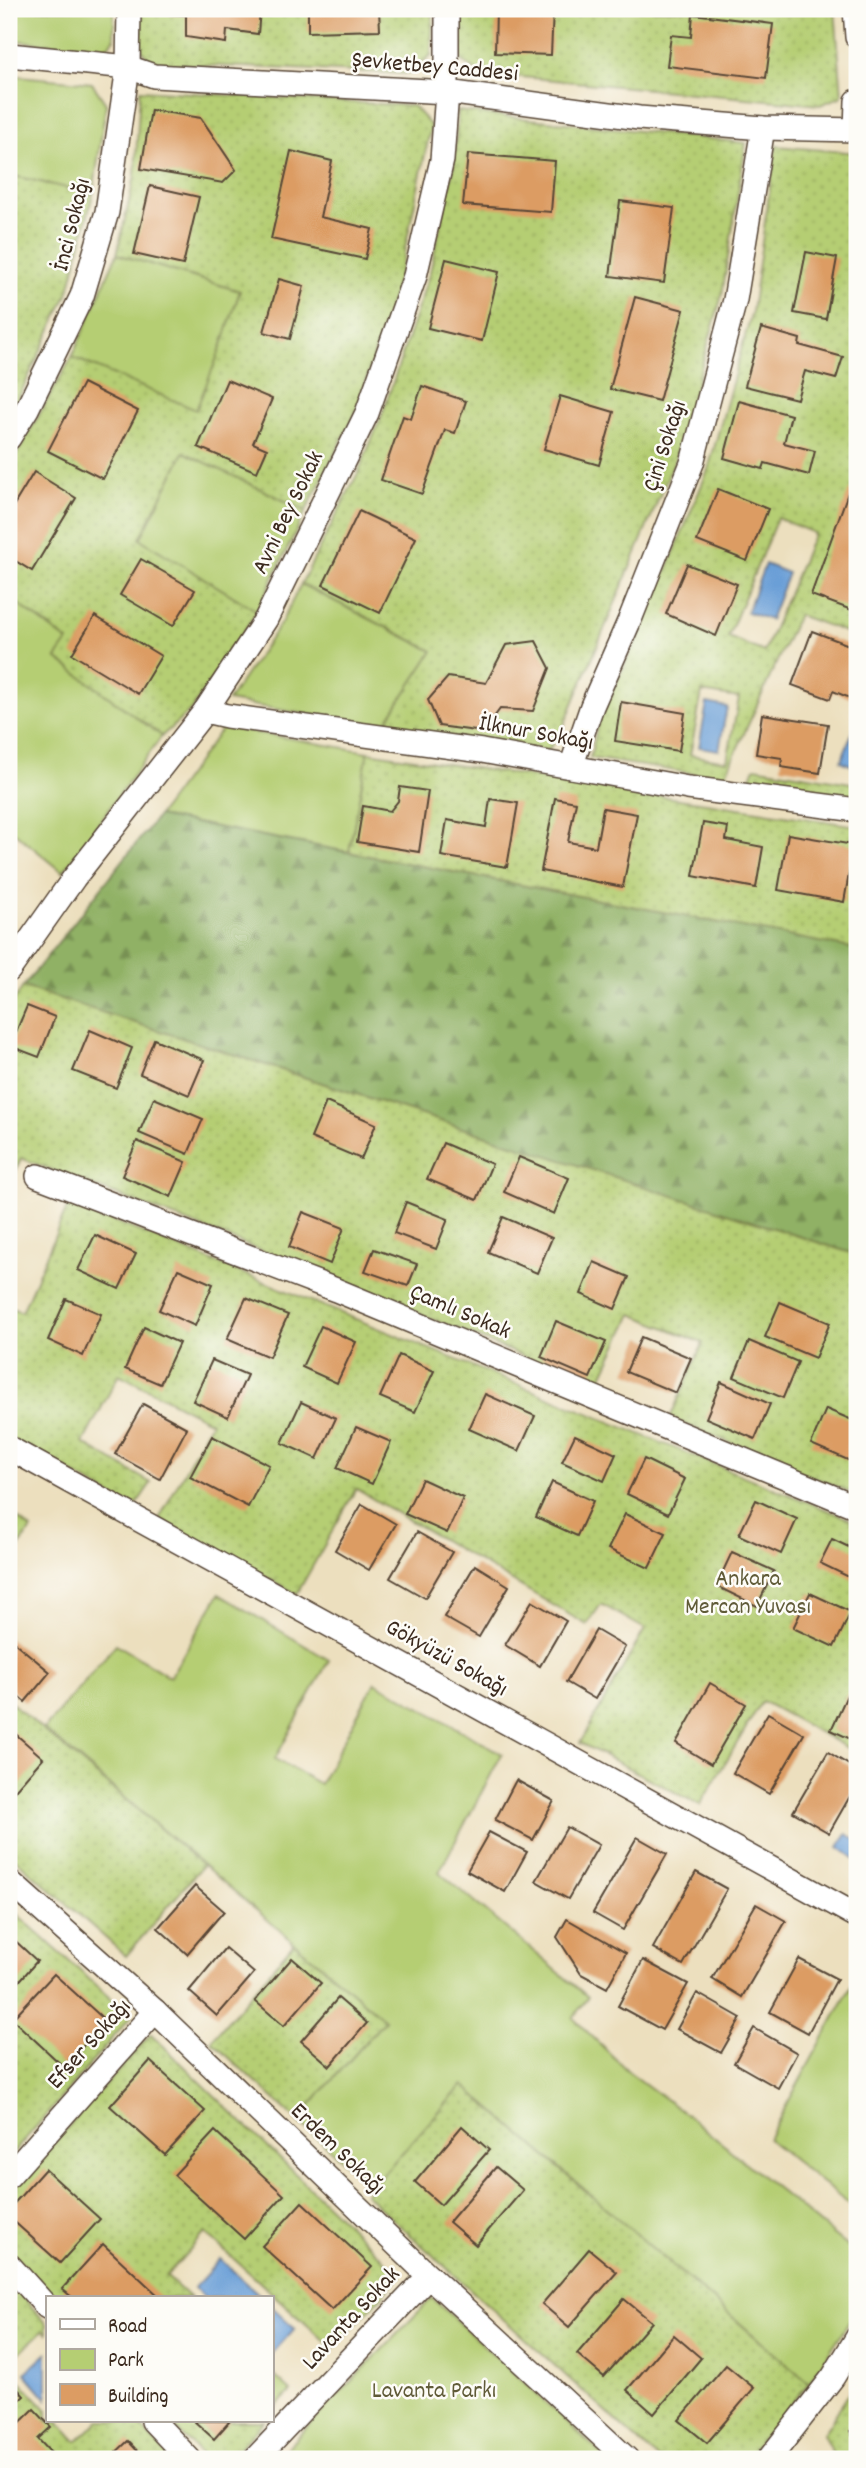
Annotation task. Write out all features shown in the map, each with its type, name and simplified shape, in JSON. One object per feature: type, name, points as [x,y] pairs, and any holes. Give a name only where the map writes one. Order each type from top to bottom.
[{"type":"street","name":"İnci Sokağı","points":[[9,438],[27,410],[82,296],[107,212],[128,67],[129,9]]},
{"type":"street","name":"Avni Bey Sokak","points":[[9,970],[74,878],[205,711],[266,619],[367,413],[415,276],[442,160],[447,92],[447,9]]},
{"type":"street","points":[[855,9],[857,37]]},
{"type":"street","name":"Şevketbey Caddesi","points":[[9,55],[128,67],[154,76],[447,92],[639,118],[763,128],[857,130]]},
{"type":"street","points":[[857,101],[857,130]]},
{"type":"street","name":"Çini Sokağı","points":[[571,767],[592,706],[631,617],[692,463],[735,300],[763,128]]},
{"type":"street","name":"İlknur Sokağı","points":[[205,711],[482,751],[688,788],[857,810]]},
{"type":"street","name":"Çamlı Sokak","points":[[38,1176],[336,1290],[857,1507]]},
{"type":"street","name":"Gökyüzü Sokağı","points":[[9,1448],[857,1916]]},
{"type":"street","name":"Erdem Sokağı","points":[[9,1881],[155,2011],[429,2276],[626,2459]]},
{"type":"street","name":"Efser Sokağı","points":[[9,2176],[155,2011]]},
{"type":"street","points":[[9,2265],[46,2306]]},
{"type":"street","name":"Lavanta Sokak","points":[[256,2459],[429,2276]]},
{"type":"street","points":[[769,2459],[833,2377],[857,2338]]},
{"type":"street","points":[[154,2422],[189,2459]]},
{"type":"green space","points":[[9,9],[114,9],[114,39],[105,49],[9,40]]},
{"type":"green space","points":[[140,9],[433,9],[431,55],[410,74],[151,63],[140,47]]},
{"type":"green space","points":[[463,9],[835,9],[842,96],[820,105],[479,73],[461,60]]},
{"type":"green space","points":[[9,75],[92,83],[106,104],[93,194],[9,175]]},
{"type":"green space","points":[[140,90],[413,106],[431,126],[400,272],[356,412],[306,511],[184,452],[140,539],[257,611],[191,710],[162,736],[56,658],[68,641],[9,597],[9,468],[72,357],[196,410],[240,291],[117,254],[135,175]]},
{"type":"green space","points":[[458,111],[746,143],[722,295],[674,462],[562,730],[548,751],[383,727],[433,651],[301,584],[358,473],[382,415],[430,272],[454,166]]},
{"type":"green space","points":[[776,146],[857,153],[857,583],[852,600],[857,602],[857,636],[798,615],[724,778],[590,758],[599,719],[646,620],[708,470],[752,311]],"holes":[[[777,518],[814,533],[764,652],[728,637]],[[702,692],[739,698],[727,761],[690,755]]]},
{"type":"green space","points":[[9,175],[93,194],[69,291],[9,413]]},
{"type":"green space","points":[[117,254],[240,291],[197,411],[72,357]]},
{"type":"green space","points":[[184,452],[306,511],[257,611],[140,539]]},
{"type":"green space","points":[[301,584],[433,651],[383,727],[228,701],[281,623]]},
{"type":"green space","points":[[9,597],[69,642],[56,658],[162,736],[63,872],[9,828]]},
{"type":"green space","points":[[223,727],[368,752],[349,852],[158,816]]},
{"type":"green space","points":[[368,752],[857,826],[857,949],[349,852]]},
{"type":"green space","points":[[755,767],[857,784],[857,798],[749,782]]},
{"type":"green space","points":[[158,816],[857,949],[857,1255],[23,987]]},
{"type":"green space","points":[[23,987],[857,1255],[857,1495],[670,1418],[703,1343],[632,1314],[597,1387],[340,1281],[21,1158],[9,1187],[9,1008]]},
{"type":"green space","name":"Ankara Mercan Yuvası","points":[[69,1203],[857,1522],[857,1753],[762,1701],[700,1805],[580,1743],[645,1629],[601,1604],[587,1625],[356,1489],[297,1594],[159,1519],[211,1422],[119,1374],[83,1443],[151,1483],[134,1508],[9,1438],[9,1307],[22,1312]]},
{"type":"green space","points":[[9,1512],[31,1529],[9,1562]]},
{"type":"green space","points":[[219,1594],[329,1660],[275,1759],[320,1784],[375,1682],[502,1754],[439,1872],[588,1997],[573,2018],[629,2072],[687,2115],[857,2254],[857,2310],[809,2383],[463,2085],[372,2187],[297,2120],[385,2020],[44,1729],[116,1644],[170,1677]]},
{"type":"green space","points":[[9,1701],[203,1865],[126,1956],[9,1853]]},
{"type":"green space","points":[[9,1907],[131,2017],[9,2158]]},
{"type":"green space","points":[[294,1943],[385,2020],[297,2120],[211,2041]]},
{"type":"green space","points":[[857,1976],[857,2211],[768,2139]]},
{"type":"green space","points":[[151,2034],[401,2276],[333,2348],[205,2233],[166,2276],[188,2296],[52,2296],[9,2250],[9,2193]]},
{"type":"green space","points":[[463,2085],[809,2383],[745,2459],[658,2459],[365,2194]]},
{"type":"green space","points":[[9,2282],[46,2323],[46,2332],[43,2330],[9,2363]]},
{"type":"green space","name":"Lavanta Parkı","points":[[432,2298],[607,2459],[276,2459]]},
{"type":"green space","points":[[9,2369],[46,2409],[46,2422],[59,2422],[77,2441],[98,2422],[137,2422],[171,2459],[9,2459]]},
{"type":"green space","points":[[273,2375],[291,2391],[273,2410]]},
{"type":"green space","points":[[857,2381],[857,2459],[835,2459],[823,2434]]},
{"type":"green space","points":[[170,2422],[263,2422],[228,2459],[205,2459]]},
{"type":"water","points":[[765,564],[788,573],[770,620],[747,612]]},
{"type":"water","points":[[707,703],[727,707],[719,750],[699,747]]},
{"type":"water","points":[[857,721],[857,768],[841,761]]},
{"type":"water","points":[[847,1834],[857,1840],[857,1860],[839,1847]]},
{"type":"water","points":[[220,2259],[261,2296],[204,2296],[194,2288]]},
{"type":"water","points":[[273,2308],[295,2328],[273,2353]]},
{"type":"water","points":[[46,2354],[46,2398],[25,2373]]},
{"type":"building","points":[[166,9],[260,9],[258,34],[227,30],[226,43],[186,37],[186,15],[167,14]]},
{"type":"building","points":[[308,9],[379,9],[380,30],[308,32]]},
{"type":"building","points":[[496,9],[553,9],[551,55],[495,53]]},
{"type":"building","points":[[693,14],[773,24],[766,78],[667,66],[671,35],[691,37]]},
{"type":"building","points":[[151,110],[201,118],[236,170],[223,183],[141,169]]},
{"type":"building","points":[[291,151],[332,161],[320,217],[372,229],[365,259],[271,239]]},
{"type":"building","points":[[468,154],[555,161],[551,212],[463,205]]},
{"type":"building","points":[[150,186],[199,197],[183,265],[134,254]]},
{"type":"building","points":[[9,194],[15,196],[9,215]]},
{"type":"building","points":[[620,201],[674,208],[664,283],[610,276]]},
{"type":"building","points":[[806,252],[837,258],[826,319],[794,313]]},
{"type":"building","points":[[446,259],[499,272],[482,341],[428,328]]},
{"type":"building","points":[[279,279],[304,286],[290,339],[264,332]]},
{"type":"building","points":[[635,297],[684,310],[659,401],[610,389]]},
{"type":"building","points":[[761,328],[800,339],[799,345],[843,357],[836,379],[805,371],[797,399],[745,386]]},
{"type":"building","points":[[227,380],[272,399],[253,443],[267,449],[257,472],[198,447]]},
{"type":"building","points":[[83,383],[138,411],[103,479],[48,451]]},
{"type":"building","points":[[422,386],[466,401],[455,433],[445,430],[422,494],[381,480],[403,416],[411,419]]},
{"type":"building","points":[[560,396],[614,412],[599,465],[544,449]]},
{"type":"building","points":[[739,401],[791,415],[784,443],[815,451],[809,475],[765,463],[763,469],[724,458]]},
{"type":"building","points":[[34,472],[76,498],[32,571],[9,557],[9,513]]},
{"type":"building","points":[[718,489],[768,509],[747,561],[697,541]]},
{"type":"building","points":[[849,490],[857,493],[857,583],[851,600],[857,602],[857,612],[811,595]]},
{"type":"building","points":[[359,511],[416,538],[380,613],[323,585]]},
{"type":"building","points":[[141,559],[195,590],[173,626],[120,595]]},
{"type":"building","points":[[687,564],[737,584],[716,636],[666,614]]},
{"type":"building","points":[[95,616],[161,656],[138,694],[72,654]]},
{"type":"building","points":[[812,631],[857,648],[857,678],[850,698],[833,691],[830,699],[792,685]]},
{"type":"building","points":[[536,641],[550,668],[533,711],[500,709],[483,732],[439,726],[428,700],[448,677],[486,683],[506,645]]},
{"type":"building","points":[[621,702],[685,713],[679,751],[615,741]]},
{"type":"building","points":[[762,714],[828,724],[820,773],[781,767],[782,758],[756,754]]},
{"type":"building","points":[[400,787],[428,791],[419,852],[357,842],[363,806],[390,811],[398,801]]},
{"type":"building","points":[[555,798],[576,802],[568,842],[596,847],[603,808],[637,814],[623,887],[541,871]]},
{"type":"building","points":[[490,799],[518,803],[507,867],[441,856],[447,820],[486,827]]},
{"type":"building","points":[[703,823],[728,827],[726,840],[763,847],[756,888],[693,876]]},
{"type":"building","points":[[788,834],[854,845],[844,902],[778,890]]},
{"type":"building","points":[[27,1006],[55,1017],[39,1057],[10,1046]]},
{"type":"building","points":[[90,1030],[132,1048],[116,1088],[73,1071]]},
{"type":"building","points":[[154,1039],[204,1060],[189,1095],[140,1074]]},
{"type":"building","points":[[154,1098],[203,1119],[188,1154],[139,1133]]},
{"type":"building","points":[[326,1102],[376,1124],[361,1159],[311,1138]]},
{"type":"building","points":[[137,1141],[186,1162],[171,1197],[122,1176]]},
{"type":"building","points":[[443,1143],[492,1164],[477,1200],[427,1179]]},
{"type":"building","points":[[519,1157],[569,1178],[554,1214],[504,1192]]},
{"type":"building","points":[[406,1202],[448,1219],[436,1249],[394,1233]]},
{"type":"building","points":[[303,1212],[344,1228],[330,1264],[289,1247]]},
{"type":"building","points":[[503,1217],[552,1238],[537,1273],[488,1252]]},
{"type":"building","points":[[95,1235],[136,1254],[119,1289],[78,1270]]},
{"type":"building","points":[[374,1249],[417,1264],[408,1286],[365,1271]]},
{"type":"building","points":[[594,1262],[629,1277],[615,1309],[581,1294]]},
{"type":"building","points":[[178,1269],[213,1284],[195,1326],[159,1310]]},
{"type":"building","points":[[246,1298],[288,1315],[269,1357],[227,1339]]},
{"type":"building","points":[[66,1299],[101,1314],[83,1356],[48,1340]]},
{"type":"building","points":[[780,1302],[830,1323],[815,1358],[765,1337]]},
{"type":"building","points":[[556,1321],[606,1342],[590,1378],[541,1357]]},
{"type":"building","points":[[321,1326],[356,1342],[337,1383],[302,1367]]},
{"type":"building","points":[[144,1327],[179,1343],[160,1384],[125,1369]]},
{"type":"building","points":[[641,1337],[691,1358],[676,1393],[626,1372]]},
{"type":"building","points":[[749,1341],[798,1362],[783,1398],[734,1377]]},
{"type":"building","points":[[399,1355],[434,1371],[415,1412],[380,1397]]},
{"type":"building","points":[[212,1360],[247,1375],[228,1417],[193,1401]]},
{"type":"building","points":[[721,1382],[770,1404],[755,1439],[706,1418]]},
{"type":"building","points":[[485,1394],[535,1416],[519,1451],[469,1429]]},
{"type":"building","points":[[301,1402],[336,1418],[317,1459],[282,1443]]},
{"type":"building","points":[[143,1404],[187,1428],[160,1479],[115,1454]]},
{"type":"building","points":[[826,1409],[857,1422],[857,1464],[811,1444]]},
{"type":"building","points":[[356,1427],[391,1442],[372,1484],[337,1468]]},
{"type":"building","points":[[575,1435],[616,1454],[604,1481],[562,1462]]},
{"type":"building","points":[[212,1436],[269,1465],[248,1507],[190,1477]]},
{"type":"building","points":[[644,1459],[685,1479],[668,1514],[627,1494]]},
{"type":"building","points":[[422,1479],[463,1498],[447,1533],[405,1514]]},
{"type":"building","points":[[552,1482],[593,1501],[577,1536],[536,1517]]},
{"type":"building","points":[[756,1500],[797,1519],[781,1554],[739,1535]]},
{"type":"building","points":[[362,1504],[396,1524],[369,1570],[335,1550]]},
{"type":"building","points":[[625,1514],[666,1533],[649,1568],[608,1549]]},
{"type":"building","points":[[417,1532],[452,1552],[425,1598],[390,1578]]},
{"type":"building","points":[[832,1539],[857,1551],[857,1581],[820,1563]]},
{"type":"building","points":[[732,1552],[774,1571],[757,1606],[716,1586]]},
{"type":"building","points":[[475,1565],[509,1586],[479,1637],[444,1617]]},
{"type":"building","points":[[810,1593],[851,1612],[834,1647],[793,1628]]},
{"type":"building","points":[[532,1601],[566,1621],[540,1666],[505,1645]]},
{"type":"building","points":[[596,1630],[625,1647],[595,1699],[566,1682]]},
{"type":"building","points":[[9,1638],[50,1672],[25,1702],[9,1688]]},
{"type":"building","points":[[710,1683],[746,1704],[711,1764],[676,1743]]},
{"type":"building","points":[[848,1693],[857,1697],[857,1742],[831,1730]]},
{"type":"building","points":[[768,1713],[804,1734],[769,1794],[733,1773]]},
{"type":"building","points":[[11,1730],[43,1758],[9,1797],[9,1732]]},
{"type":"building","points":[[828,1752],[857,1770],[857,1784],[829,1833],[793,1812]]},
{"type":"building","points":[[516,1780],[554,1801],[533,1840],[495,1820]]},
{"type":"building","points":[[567,1827],[599,1845],[568,1899],[536,1881]]},
{"type":"building","points":[[489,1832],[527,1852],[505,1892],[467,1871]]},
{"type":"building","points":[[637,1837],[667,1854],[623,1930],[593,1913]]},
{"type":"building","points":[[696,1872],[727,1889],[683,1965],[653,1948]]},
{"type":"building","points":[[195,1886],[224,1911],[187,1954],[158,1928]]},
{"type":"building","points":[[756,1904],[786,1921],[742,1997],[712,1979]]},
{"type":"building","points":[[567,1919],[626,1953],[607,1988],[581,1974],[557,1937]]},
{"type":"building","points":[[9,1935],[37,1961],[9,1993]]},
{"type":"building","points":[[225,1948],[254,1973],[217,2016],[189,1991]]},
{"type":"building","points":[[292,1958],[321,1983],[284,2026],[255,2001]]},
{"type":"building","points":[[799,1959],[837,1979],[808,2033],[770,2012]]},
{"type":"building","points":[[643,1960],[688,1984],[662,2030],[618,2006]]},
{"type":"building","points":[[54,1974],[106,2021],[64,2067],[12,2019]]},
{"type":"building","points":[[697,1993],[741,2018],[721,2053],[677,2029]]},
{"type":"building","points":[[338,1998],[367,2023],[330,2066],[301,2041]]},
{"type":"building","points":[[754,2028],[797,2053],[778,2088],[734,2063]]},
{"type":"building","points":[[150,2061],[205,2111],[165,2155],[110,2106]]},
{"type":"building","points":[[462,2126],[489,2150],[441,2205],[415,2182]]},
{"type":"building","points":[[215,2131],[284,2195],[244,2239],[174,2175]]},
{"type":"building","points":[[496,2167],[523,2190],[476,2245],[449,2222]]},
{"type":"building","points":[[45,2169],[100,2219],[60,2263],[9,2217],[9,2209]]},
{"type":"building","points":[[302,2202],[372,2267],[332,2310],[262,2246]]},
{"type":"building","points":[[103,2244],[159,2296],[71,2296],[62,2289]]},
{"type":"building","points":[[589,2249],[617,2272],[569,2327],[542,2304]]},
{"type":"building","points":[[624,2299],[652,2322],[604,2377],[577,2354]]},
{"type":"building","points":[[674,2335],[701,2358],[654,2414],[627,2390]]},
{"type":"building","points":[[726,2365],[754,2388],[707,2443],[679,2420]]},
{"type":"building","points":[[9,2379],[24,2396],[9,2410]]},
{"type":"building","points":[[34,2409],[51,2427],[38,2439],[53,2455],[49,2459],[12,2459],[9,2456],[9,2433]]},
{"type":"building","points":[[195,2422],[229,2422],[214,2439]]},
{"type":"building","points":[[857,2427],[857,2445],[850,2431]]},
{"type":"building","points":[[128,2441],[145,2459],[109,2459]]}]
